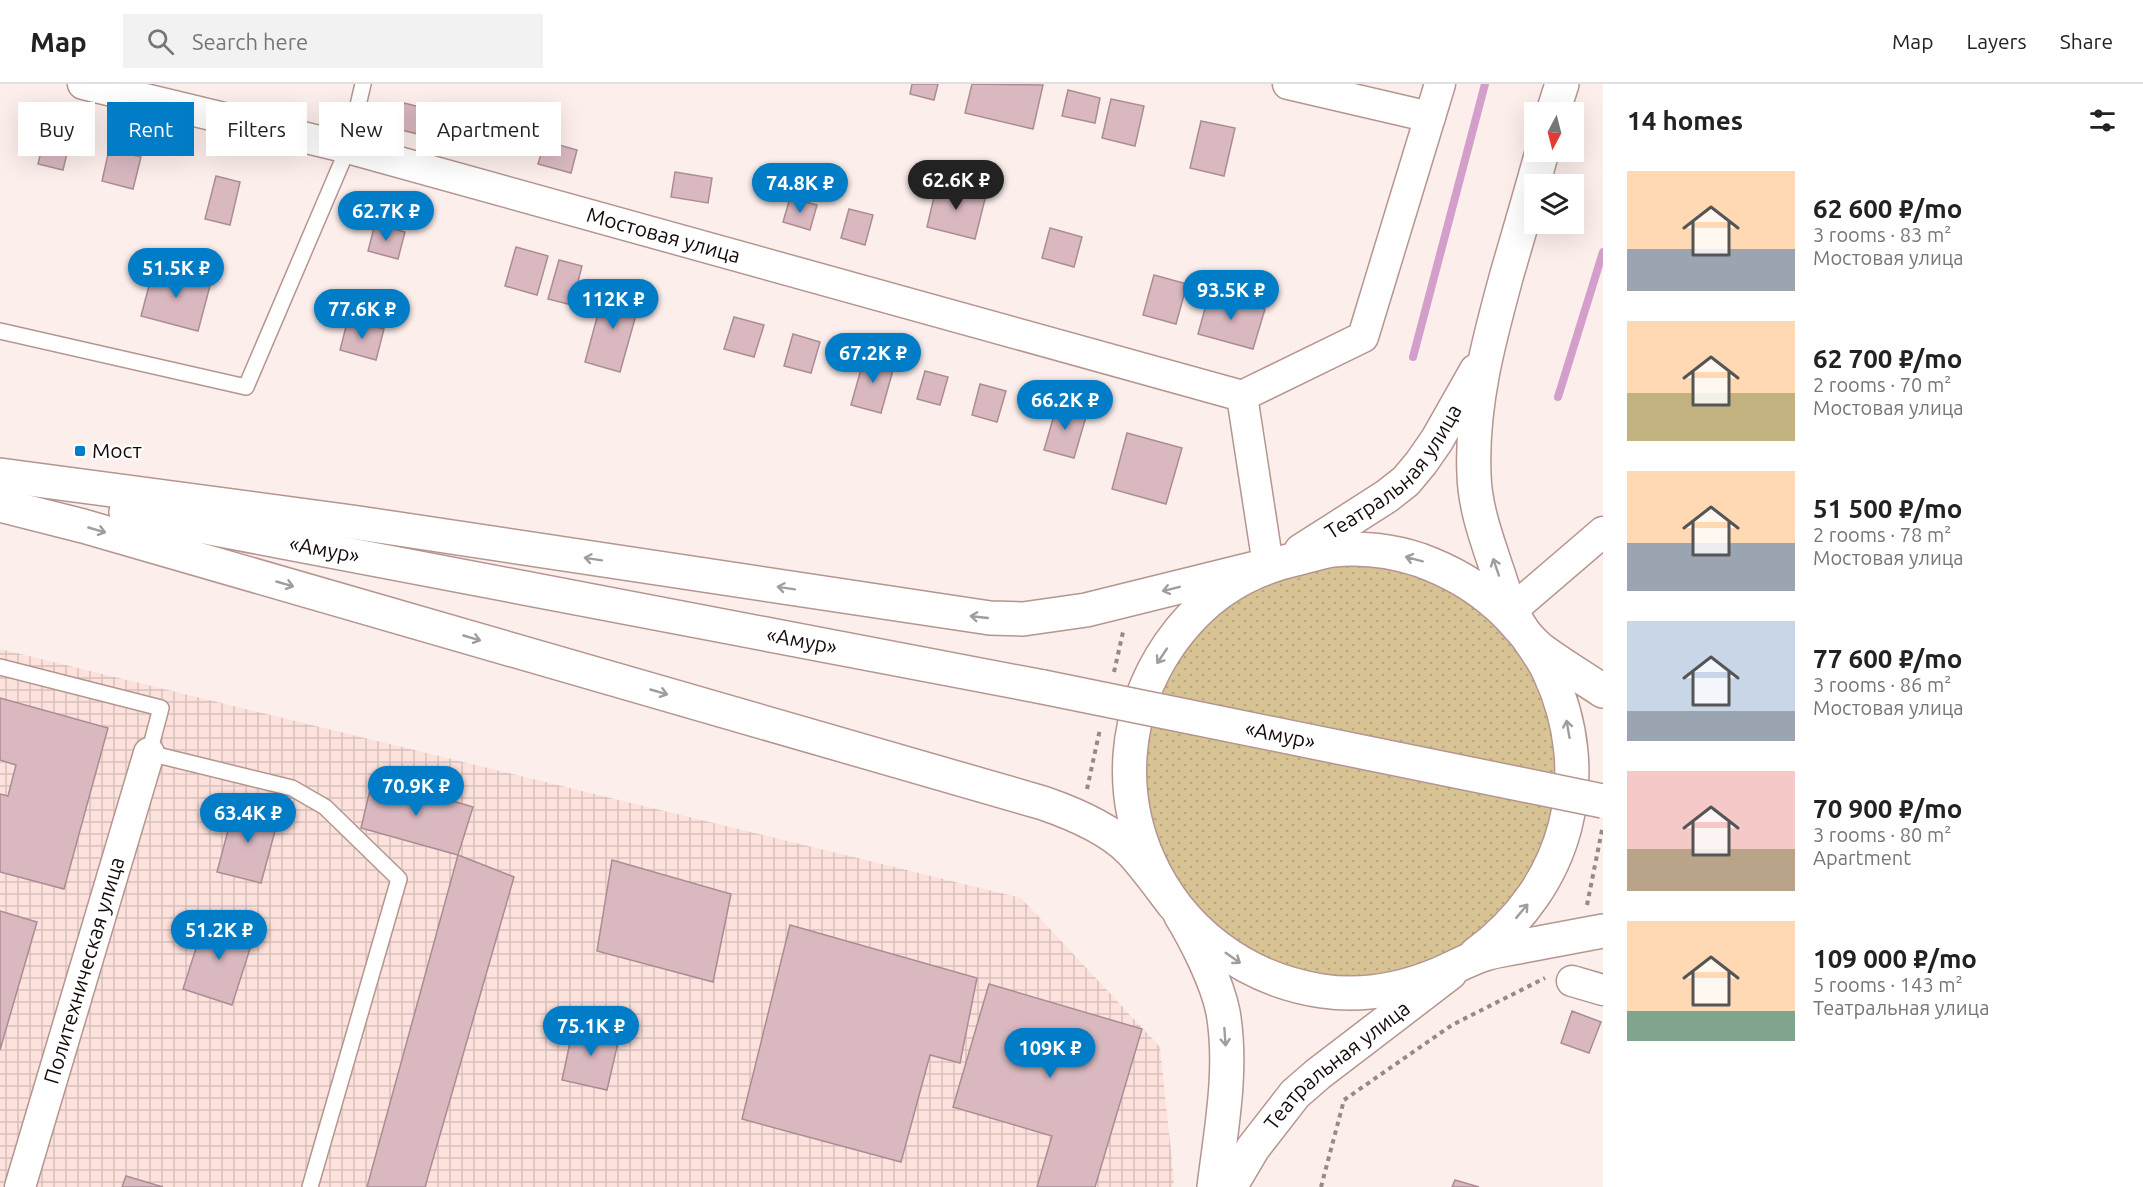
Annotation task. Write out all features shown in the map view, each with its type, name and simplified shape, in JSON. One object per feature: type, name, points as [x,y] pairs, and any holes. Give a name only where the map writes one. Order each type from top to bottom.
[{"type":"main road","points":[[1556,102],[1562,84]]},
{"type":"main road","name":"Театральная улица","points":[[1529,638],[1512,611],[1480,520],[1475,498],[1474,449],[1479,383],[1487,345],[1539,162]]},
{"type":"main road","name":"Театральная улица","points":[[1268,565],[1304,550],[1406,481],[1437,440],[1473,379],[1487,345]]},
{"type":"main road","points":[[0,475],[352,522],[990,618],[1023,619],[1086,610],[1333,550],[1377,551],[1419,560],[1461,579],[1497,604],[1529,638],[1553,658],[1603,691]]},
{"type":"main road","name":"«Амур»","points":[[0,489],[1043,687],[1603,801]]},
{"type":"main road","points":[[0,505],[83,526],[1043,803],[1090,823],[1128,849],[1174,905],[1208,940],[1243,965],[1285,983],[1325,991],[1371,992],[1412,984],[1486,953],[1592,933]]},
{"type":"main road","points":[[1214,1187],[1223,1116],[1226,1059],[1222,1010],[1216,990],[1191,932],[1154,874],[1138,835],[1130,793],[1130,749],[1139,705],[1156,665],[1181,628],[1212,598],[1249,574],[1268,565]]},
{"type":"main road","points":[[1462,963],[1489,945],[1522,913],[1545,880],[1562,840],[1572,799],[1573,752],[1565,710],[1549,670],[1529,638]]},
{"type":"main road","name":"Театральная улица","points":[[1230,1187],[1253,1148],[1295,1095],[1318,1074],[1462,963]]},
{"type":"street","name":"Мостовая улица","points":[[83,84],[319,141]]},
{"type":"street","points":[[1288,84],[1430,117]]},
{"type":"street","points":[[1268,565],[1242,396],[1363,337],[1440,84]]},
{"type":"street","name":"Мостовая улица","points":[[377,156],[1242,396]]},
{"type":"street","points":[[1512,611],[1603,532]]},
{"type":"street","name":"Политехническая улица","points":[[20,1187],[149,753]]},
{"type":"street","points":[[1562,978],[1603,990]]},
{"type":"lane","points":[[359,102],[363,84]]},
{"type":"lane","points":[[0,331],[246,387],[345,156]]},
{"type":"lane","points":[[0,667],[161,708],[149,753],[292,788],[325,807],[399,879],[310,1187]]},
{"type":"path","points":[[1592,933],[1603,823]]},
{"type":"path","points":[[1321,1187],[1344,1100],[1452,1025],[1562,978]]},
{"type":"shaded area","points":[[1351,566],[1391,570],[1429,582],[1465,601],[1496,626],[1521,657],[1540,693],[1552,731],[1556,771],[1552,811],[1540,849],[1521,885],[1496,916],[1465,941],[1429,960],[1391,972],[1351,976],[1311,972],[1273,960],[1237,941],[1206,916],[1181,885],[1162,849],[1150,811],[1146,771],[1150,731],[1162,693],[1181,657],[1206,626],[1237,601],[1273,582],[1311,570]]},
{"type":"shaded area","points":[[0,649],[1021,898],[1160,1047],[1174,1181],[1172,1187],[0,1187]]},
{"type":"building","points":[[912,84],[938,84],[934,100],[910,94]]},
{"type":"building","points":[[972,84],[1043,85],[1033,129],[965,113]]},
{"type":"building","points":[[1068,90],[1100,98],[1095,123],[1062,116]]},
{"type":"building","points":[[1111,99],[1144,106],[1135,146],[1102,138]]},
{"type":"building","points":[[404,103],[416,106],[416,134],[404,131]]},
{"type":"building","points":[[1201,121],[1235,128],[1224,176],[1190,168]]},
{"type":"building","points":[[561,146],[577,150],[571,173],[538,164],[540,156],[561,156]]},
{"type":"building","points":[[40,156],[66,156],[63,170],[38,164]]},
{"type":"building","points":[[108,156],[141,157],[133,189],[102,181]]},
{"type":"building","points":[[675,172],[712,178],[708,203],[671,197]]},
{"type":"building","points":[[216,176],[240,182],[230,225],[205,219]]},
{"type":"building","points":[[937,184],[986,195],[975,239],[927,227]]},
{"type":"building","points":[[790,198],[817,205],[810,230],[783,222]]},
{"type":"building","points":[[849,209],[873,215],[865,245],[841,238]]},
{"type":"building","points":[[375,224],[405,232],[398,259],[368,251]]},
{"type":"building","points":[[1050,228],[1082,237],[1074,267],[1042,258]]},
{"type":"building","points":[[516,247],[548,256],[537,295],[505,286]]},
{"type":"building","points":[[559,260],[582,266],[572,305],[548,299]]},
{"type":"building","points":[[154,267],[211,282],[198,331],[141,316]]},
{"type":"building","points":[[1154,275],[1187,284],[1176,324],[1143,315]]},
{"type":"building","points":[[605,288],[641,297],[620,372],[585,362]]},
{"type":"building","points":[[1209,294],[1265,309],[1253,349],[1198,334]]},
{"type":"building","points":[[734,317],[764,325],[754,357],[724,349]]},
{"type":"building","points":[[348,319],[384,329],[376,360],[340,350]]},
{"type":"building","points":[[793,334],[820,342],[811,373],[784,366]]},
{"type":"building","points":[[865,355],[895,363],[881,413],[851,405]]},
{"type":"building","points":[[925,371],[948,377],[940,405],[917,399]]},
{"type":"building","points":[[980,384],[1006,391],[997,422],[972,415]]},
{"type":"building","points":[[1057,405],[1087,413],[1074,458],[1044,450]]},
{"type":"building","points":[[1127,433],[1182,448],[1166,504],[1112,489]]},
{"type":"building","points":[[0,698],[108,728],[64,889],[0,872],[0,794],[8,796],[16,765],[0,760]]},
{"type":"building","points":[[373,777],[473,807],[458,855],[361,828]]},
{"type":"building","points":[[235,804],[279,816],[261,883],[217,872]]},
{"type":"building","points":[[458,855],[514,877],[425,1187],[367,1187]]},
{"type":"building","points":[[612,860],[731,894],[713,982],[597,951]]},
{"type":"building","points":[[0,911],[37,922],[0,1050]]},
{"type":"building","points":[[206,917],[255,933],[232,1005],[183,989]]},
{"type":"building","points":[[790,925],[977,978],[960,1063],[930,1055],[901,1162],[742,1119]]},
{"type":"building","points":[[989,984],[1142,1029],[1095,1187],[1037,1187],[1052,1136],[953,1107]]},
{"type":"building","points":[[1572,1011],[1601,1022],[1589,1053],[1561,1043]]},
{"type":"building","points":[[574,1024],[620,1034],[607,1090],[562,1080]]},
{"type":"building","points":[[126,1176],[163,1187],[122,1187]]},
{"type":"building","points":[[1455,1180],[1479,1187],[1452,1187]]},
{"type":"waterway","points":[[1413,357],[1485,84]]},
{"type":"waterway","points":[[1558,397],[1603,252]]},
{"type":"place","name":"Мост","points":[[80,451]]}]
